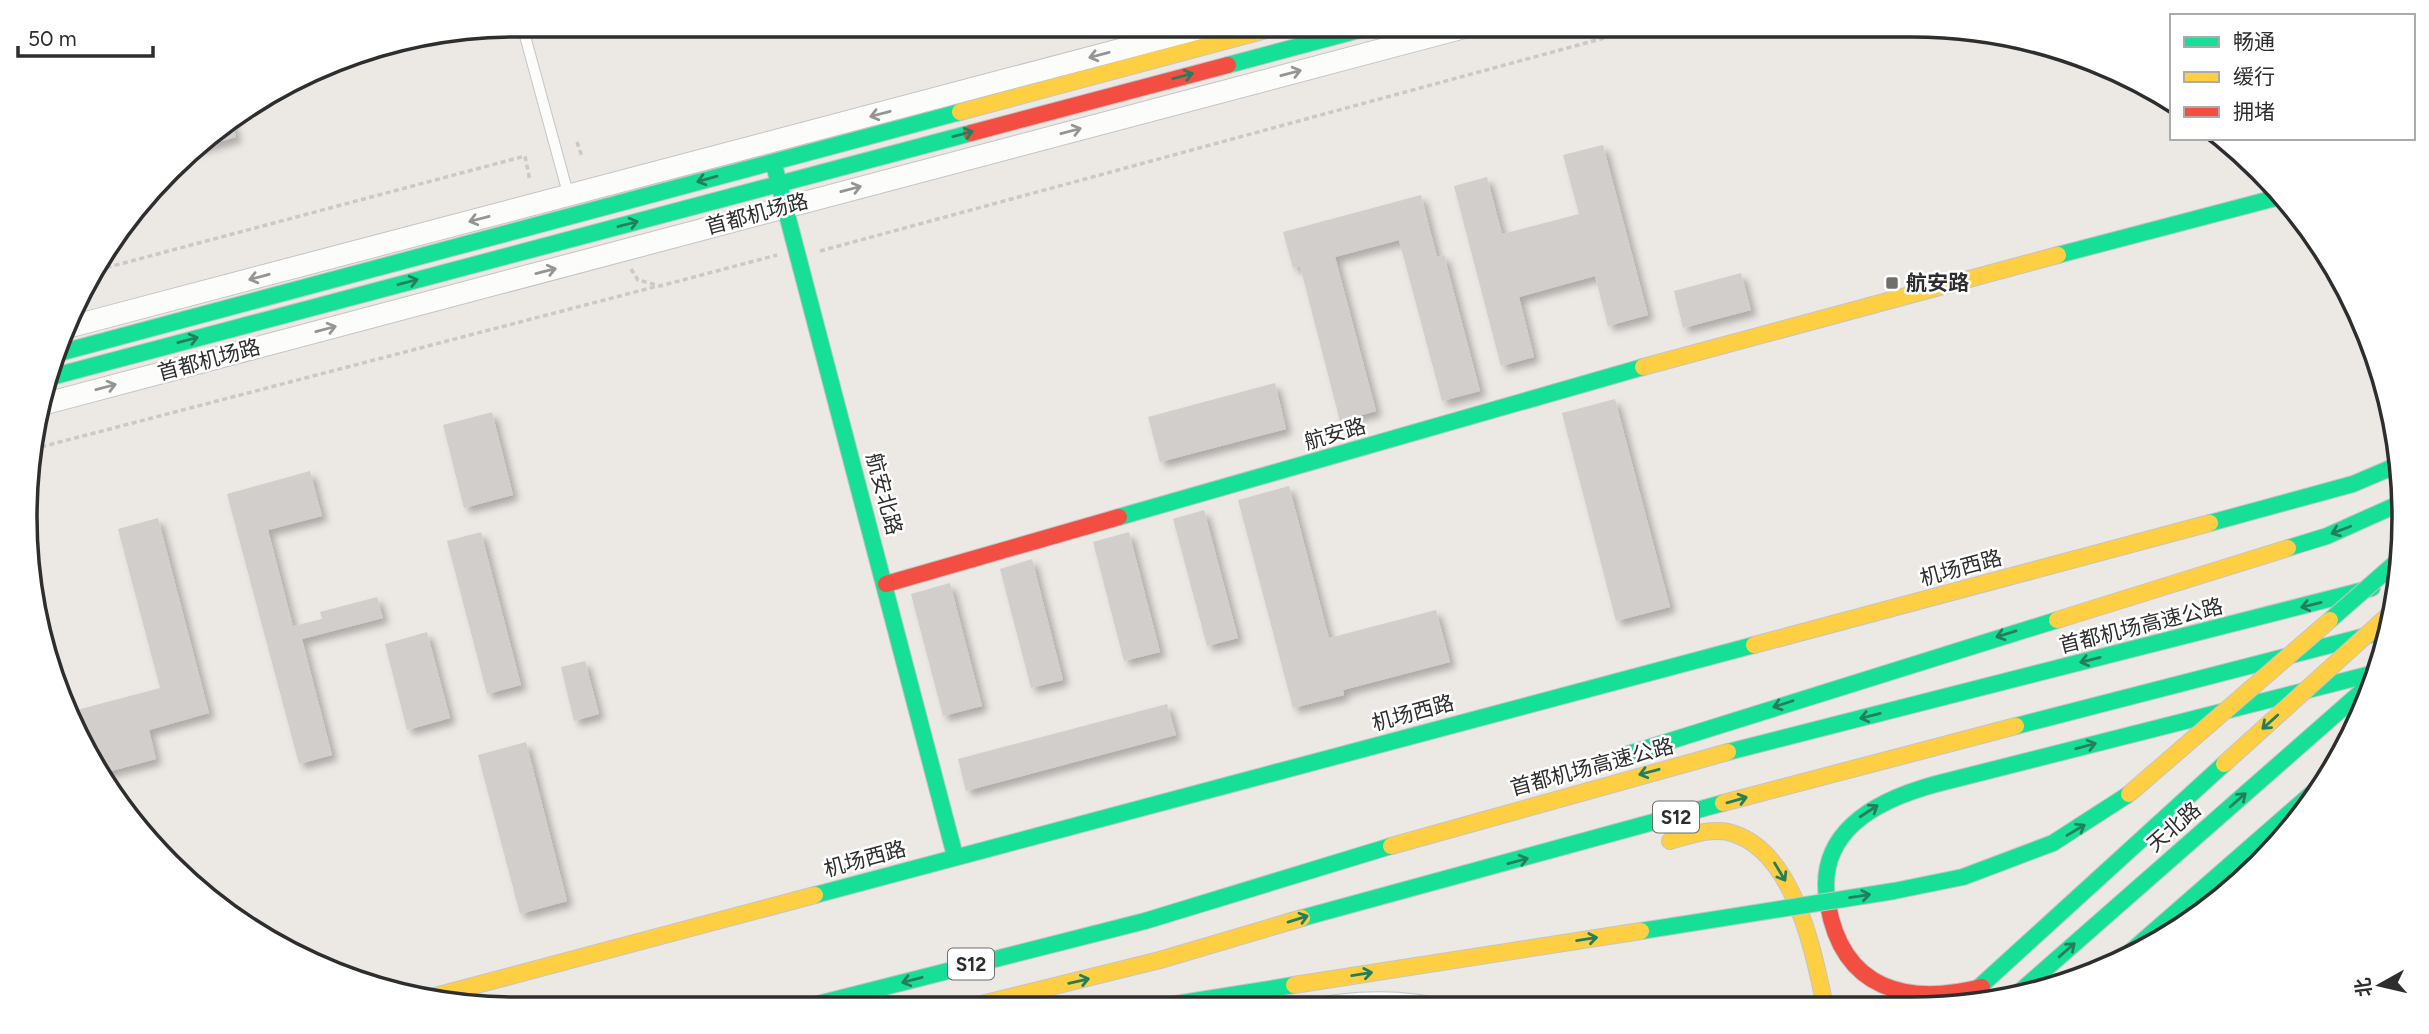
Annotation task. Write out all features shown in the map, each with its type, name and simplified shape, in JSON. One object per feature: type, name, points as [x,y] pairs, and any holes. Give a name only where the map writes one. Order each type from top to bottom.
[{"type":"main road","points":[[770,153],[1232,37]]},
{"type":"main road","name":"首都机场路","points":[[58,375],[1329,37]]},
{"type":"main road","name":"航安北路","points":[[770,153],[886,584],[955,856]]},
{"type":"main road","name":"航安路","points":[[886,584],[1719,345],[2272,199]]},
{"type":"main road","points":[[66,352],[572,206]]},
{"type":"main road","name":"机场西路","points":[[449,992],[2248,514],[2353,484],[2389,469]]},
{"type":"main road","points":[[1604,761],[1918,661],[2327,536],[2392,507]]},
{"type":"main road","points":[[1219,997],[1935,884],[2013,860],[2069,834],[2151,778],[2389,568]]},
{"type":"main road","name":"首都机场高速公路","points":[[845,997],[1144,921],[1644,773],[2387,583]]},
{"type":"main road","name":"天北路","points":[[1974,993],[2380,622]]},
{"type":"main road","name":"S12","points":[[1010,997],[1147,964],[1318,913],[1883,760],[2378,633]]},
{"type":"main road","points":[[1982,987],[1933,994],[1899,991],[1877,984],[1848,960],[1834,933],[1826,883],[1835,849],[1866,811],[1915,792],[2365,675]]},
{"type":"main road","name":"天北路","points":[[2030,982],[2359,693]]},
{"type":"main road","points":[[2152,933],[2291,812]]},
{"type":"main road","points":[[1144,921],[1278,866],[1408,824]]},
{"type":"main road","points":[[1655,844],[1699,834],[1729,832],[1746,839],[1765,853],[1783,874],[1790,889],[1815,963],[1823,997]]},
{"type":"main road","points":[[1558,850],[1578,846],[1630,847]]},
{"type":"street","points":[[77,325],[572,206],[770,153],[1168,37]]},
{"type":"street","name":"首都机场路","points":[[51,402],[1425,37]]},
{"type":"lane","points":[[526,37],[587,260]]},
{"type":"lane","points":[[1362,997],[1394,997]]},
{"type":"path","points":[[42,447],[797,250],[809,247],[814,252],[827,249],[1604,37]]},
{"type":"path","points":[[577,142],[583,157]]},
{"type":"path","points":[[107,267],[525,156],[530,181]]},
{"type":"path","points":[[624,258],[638,280],[660,286]]},
{"type":"building","points":[[234,130],[236,137],[217,143]]},
{"type":"building","points":[[1603,145],[1648,315],[1608,326],[1595,276],[1519,297],[1534,357],[1501,366],[1454,186],[1487,177],[1502,234],[1579,214],[1563,155]]},
{"type":"building","points":[[1421,195],[1437,257],[1444,255],[1480,391],[1442,401],[1399,240],[1335,257],[1376,411],[1340,421],[1300,266],[1293,268],[1283,232]]},
{"type":"building","points":[[1741,273],[1751,310],[1683,328],[1674,291]]},
{"type":"building","points":[[1275,383],[1286,429],[1160,462],[1148,417]]},
{"type":"building","points":[[1615,399],[1670,607],[1616,621],[1562,413]]},
{"type":"building","points":[[492,412],[513,495],[464,508],[443,425]]},
{"type":"building","points":[[310,471],[322,516],[268,530],[293,626],[322,619],[320,612],[377,597],[383,618],[302,639],[332,755],[299,764],[227,494]]},
{"type":"building","points":[[1289,486],[1329,638],[1436,610],[1450,662],[1343,690],[1344,695],[1293,708],[1238,500]]},
{"type":"building","points":[[1204,510],[1238,638],[1207,646],[1173,519]]},
{"type":"building","points":[[158,518],[209,713],[149,730],[156,759],[110,771],[77,710],[160,688],[118,529]]},
{"type":"building","points":[[481,532],[521,685],[487,694],[447,541]]},
{"type":"building","points":[[1129,532],[1160,652],[1124,661],[1093,542]]},
{"type":"building","points":[[1032,559],[1063,680],[1031,688],[1000,569]]},
{"type":"building","points":[[950,583],[982,706],[943,716],[911,594]]},
{"type":"building","points":[[427,632],[450,718],[407,730],[385,644]]},
{"type":"building","points":[[585,661],[599,714],[574,721],[561,667]]},
{"type":"building","points":[[1167,704],[1176,735],[966,791],[958,759]]},
{"type":"building","points":[[526,742],[567,901],[520,914],[478,755]]},
{"type":"traffic: fast","points":[[1228,65],[1333,37]]},
{"type":"traffic: fast","points":[[66,351],[960,112]]},
{"type":"traffic: fast","points":[[58,375],[971,133]]},
{"type":"traffic: fast","points":[[774,165],[955,856]]},
{"type":"traffic: fast","points":[[2058,255],[2272,199]]},
{"type":"traffic: fast","points":[[1119,517],[1643,367]]},
{"type":"traffic: fast","points":[[2210,523],[2353,484],[2389,469]]},
{"type":"traffic: fast","points":[[2288,548],[2327,536],[2392,507]]},
{"type":"traffic: fast","points":[[2330,620],[2389,568]]},
{"type":"traffic: fast","points":[[1728,752],[2372,588]]},
{"type":"traffic: fast","points":[[1625,755],[2057,620]]},
{"type":"traffic: fast","points":[[2016,726],[2378,633]]},
{"type":"traffic: fast","points":[[815,895],[1754,645]]},
{"type":"traffic: fast","points":[[1828,905],[1826,879],[1831,857],[1840,838],[1872,810],[1892,799],[1936,784],[2365,675]]},
{"type":"traffic: fast","points":[[2030,982],[2358,694]]},
{"type":"traffic: fast","points":[[1973,993],[2224,764]]},
{"type":"traffic: fast","points":[[1641,931],[1894,891],[1963,877],[2053,843],[2129,794]]},
{"type":"traffic: fast","points":[[1302,918],[1723,803]]},
{"type":"traffic: fast","points":[[2152,933],[2291,812]]},
{"type":"traffic: fast","points":[[845,997],[1145,921],[1391,846]]},
{"type":"traffic: fast","points":[[1219,997],[1294,985]]},
{"type":"traffic: slow","points":[[960,112],[1240,37]]},
{"type":"traffic: slow","points":[[1643,367],[2058,255]]},
{"type":"traffic: slow","points":[[1754,645],[2210,523]]},
{"type":"traffic: slow","points":[[2057,620],[2288,548]]},
{"type":"traffic: slow","points":[[2129,794],[2330,620]]},
{"type":"traffic: slow","points":[[2224,764],[2380,622]]},
{"type":"traffic: slow","points":[[1723,803],[2016,726]]},
{"type":"traffic: slow","points":[[1391,846],[1728,752]]},
{"type":"traffic: slow","points":[[1670,841],[1706,832],[1728,832],[1751,842],[1769,858],[1785,879],[1797,904],[1814,957],[1823,997]]},
{"type":"traffic: slow","points":[[449,992],[815,895]]},
{"type":"traffic: slow","points":[[1010,997],[1160,960],[1302,918]]},
{"type":"traffic: slow","points":[[1294,985],[1641,931]]},
{"type":"traffic: jam","points":[[971,133],[1228,65]]},
{"type":"traffic: jam","points":[[886,584],[1119,517]]},
{"type":"traffic: jam","points":[[1828,905],[1836,934],[1848,956],[1864,973],[1882,985],[1904,992],[1928,994],[1982,987]]},
{"type":"place","name":"航安路","points":[[1892,283]]}]
